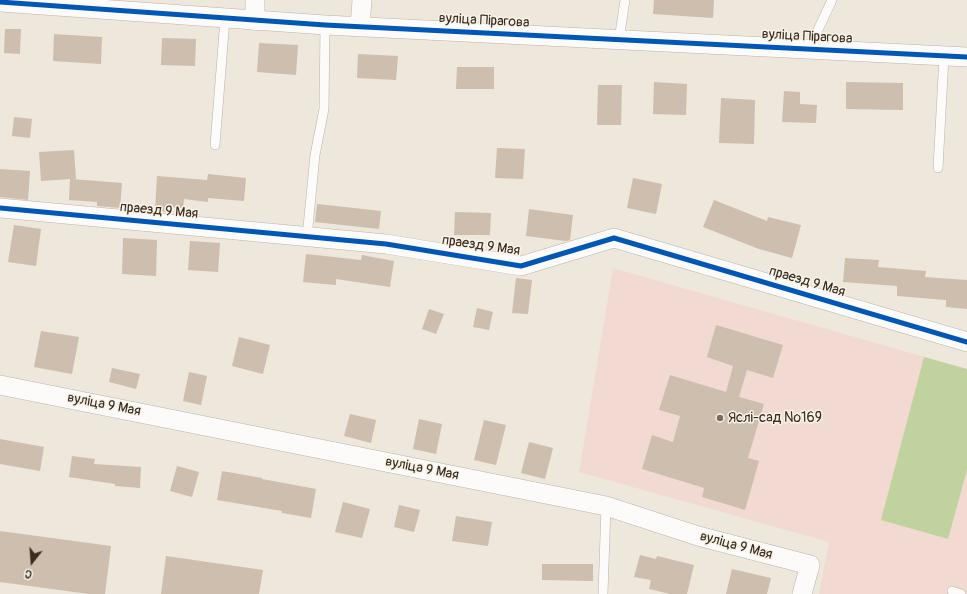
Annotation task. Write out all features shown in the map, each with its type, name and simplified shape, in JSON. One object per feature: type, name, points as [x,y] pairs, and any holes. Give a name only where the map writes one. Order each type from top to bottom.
[{"type":"street","points":[[255,0],[255,21]]},
{"type":"street","points":[[360,27],[362,0]]},
{"type":"street","name":"вуліца Пірагова","points":[[0,2],[48,3],[225,19],[360,27],[967,57]]},
{"type":"street","name":"праезд 9 Мая","points":[[0,208],[386,244],[521,266],[614,238],[967,342]]},
{"type":"street","name":"вуліца 9 Мая","points":[[0,385],[606,506],[698,536],[810,565],[802,594]]},
{"type":"lane","points":[[619,40],[625,0]]},
{"type":"lane","points":[[809,49],[832,0]]},
{"type":"lane","points":[[215,145],[225,19]]},
{"type":"lane","points":[[307,237],[315,155],[324,109],[325,25]]},
{"type":"lane","points":[[938,168],[944,56]]},
{"type":"lane","points":[[604,594],[606,506]]},
{"type":"shaded area","points":[[613,268],[967,369],[967,594],[819,594],[829,542],[579,472]]},
{"type":"green space","points":[[924,357],[967,369],[967,470],[948,539],[881,520]]},
{"type":"building","points":[[654,0],[714,0],[713,18],[653,14]]},
{"type":"building","points":[[5,29],[21,29],[20,54],[4,53]]},
{"type":"building","points":[[54,34],[102,37],[101,64],[53,61]]},
{"type":"building","points":[[162,38],[196,39],[195,66],[161,65]]},
{"type":"building","points":[[259,43],[298,45],[296,75],[257,72]]},
{"type":"building","points":[[358,54],[398,56],[396,80],[357,78]]},
{"type":"building","points":[[457,67],[494,67],[494,89],[456,89]]},
{"type":"building","points":[[654,82],[687,84],[686,115],[653,114]]},
{"type":"building","points":[[846,82],[903,83],[903,110],[846,109]]},
{"type":"building","points":[[598,85],[622,85],[621,125],[597,125]]},
{"type":"building","points":[[784,91],[800,92],[800,104],[817,105],[816,123],[782,122]]},
{"type":"building","points":[[721,98],[755,100],[754,144],[719,143]]},
{"type":"building","points":[[14,117],[32,119],[30,138],[12,136]]},
{"type":"building","points":[[497,148],[525,149],[523,179],[495,178]]},
{"type":"building","points":[[74,150],[76,179],[72,179],[122,183],[120,208],[97,206],[97,202],[69,200],[70,179],[41,181],[39,152]]},
{"type":"building","points":[[0,169],[30,171],[28,200],[0,197]]},
{"type":"building","points":[[208,174],[246,178],[244,201],[208,198],[208,202],[184,199],[183,208],[168,207],[168,212],[155,211],[157,176],[207,180]]},
{"type":"building","points":[[633,178],[662,184],[656,214],[627,208]]},
{"type":"building","points":[[714,200],[767,221],[768,217],[801,225],[792,258],[759,249],[703,227]]},
{"type":"building","points":[[317,204],[381,211],[379,229],[315,222]]},
{"type":"building","points":[[529,209],[573,215],[570,240],[566,241],[526,236]]},
{"type":"building","points":[[455,212],[491,213],[490,235],[454,235]]},
{"type":"building","points":[[14,225],[41,229],[36,266],[8,262]]},
{"type":"building","points":[[123,238],[157,240],[156,276],[122,274]]},
{"type":"building","points":[[190,241],[220,243],[218,272],[188,270]]},
{"type":"building","points":[[306,254],[361,260],[362,255],[394,261],[390,287],[336,279],[336,285],[303,282]]},
{"type":"building","points":[[845,258],[879,260],[878,267],[926,271],[925,277],[967,280],[967,309],[946,307],[946,300],[897,296],[897,286],[843,282]]},
{"type":"building","points":[[516,278],[532,280],[528,314],[512,313]]},
{"type":"building","points":[[477,308],[493,312],[489,330],[473,327]]},
{"type":"building","points":[[429,309],[444,314],[436,334],[422,329]]},
{"type":"building","name":"Яслі-сад №169","points":[[716,325],[783,345],[773,378],[747,370],[739,397],[764,404],[748,458],[759,461],[745,510],[702,497],[704,488],[642,469],[652,435],[673,442],[680,416],[659,410],[670,375],[726,392],[733,366],[707,357]]},
{"type":"building","points":[[41,331],[79,337],[72,374],[34,367]]},
{"type":"building","points":[[239,337],[270,345],[263,374],[232,366]]},
{"type":"building","points":[[112,368],[140,374],[136,389],[109,382]]},
{"type":"building","points":[[189,372],[207,376],[201,405],[183,401]]},
{"type":"building","points":[[350,414],[376,420],[371,443],[344,436]]},
{"type":"building","points":[[419,419],[442,424],[436,454],[413,449]]},
{"type":"building","points":[[484,420],[506,425],[496,465],[474,460]]},
{"type":"building","points":[[0,439],[44,447],[40,471],[0,464]]},
{"type":"building","points":[[529,442],[553,448],[545,479],[521,473]]},
{"type":"building","points":[[72,456],[95,459],[94,464],[141,467],[140,488],[115,486],[115,484],[69,477]]},
{"type":"building","points":[[177,466],[199,472],[192,497],[170,491]]},
{"type":"building","points":[[222,471],[316,489],[311,518],[282,513],[282,511],[217,500]]},
{"type":"building","points":[[343,502],[370,509],[362,538],[335,532]]},
{"type":"building","points":[[399,505],[420,510],[414,532],[394,527]]},
{"type":"building","points":[[456,516],[492,522],[488,546],[452,541]]},
{"type":"building","points":[[0,531],[111,546],[105,594],[89,594],[0,582]]},
{"type":"building","points":[[640,555],[656,559],[657,556],[694,565],[687,594],[670,594],[649,589],[651,580],[634,577]]},
{"type":"building","points":[[166,556],[263,570],[259,594],[161,594]]},
{"type":"building","points":[[542,564],[593,564],[593,581],[542,580]]},
{"type":"building","points":[[732,569],[771,578],[767,594],[726,594]]},
{"type":"cycle path","points":[[0,2],[325,25],[967,57]]},
{"type":"cycle path","points":[[0,208],[386,244],[521,266],[614,238],[967,342]]},
{"type":"place","name":"Яслі-сад №169","points":[[720,418]]}]
